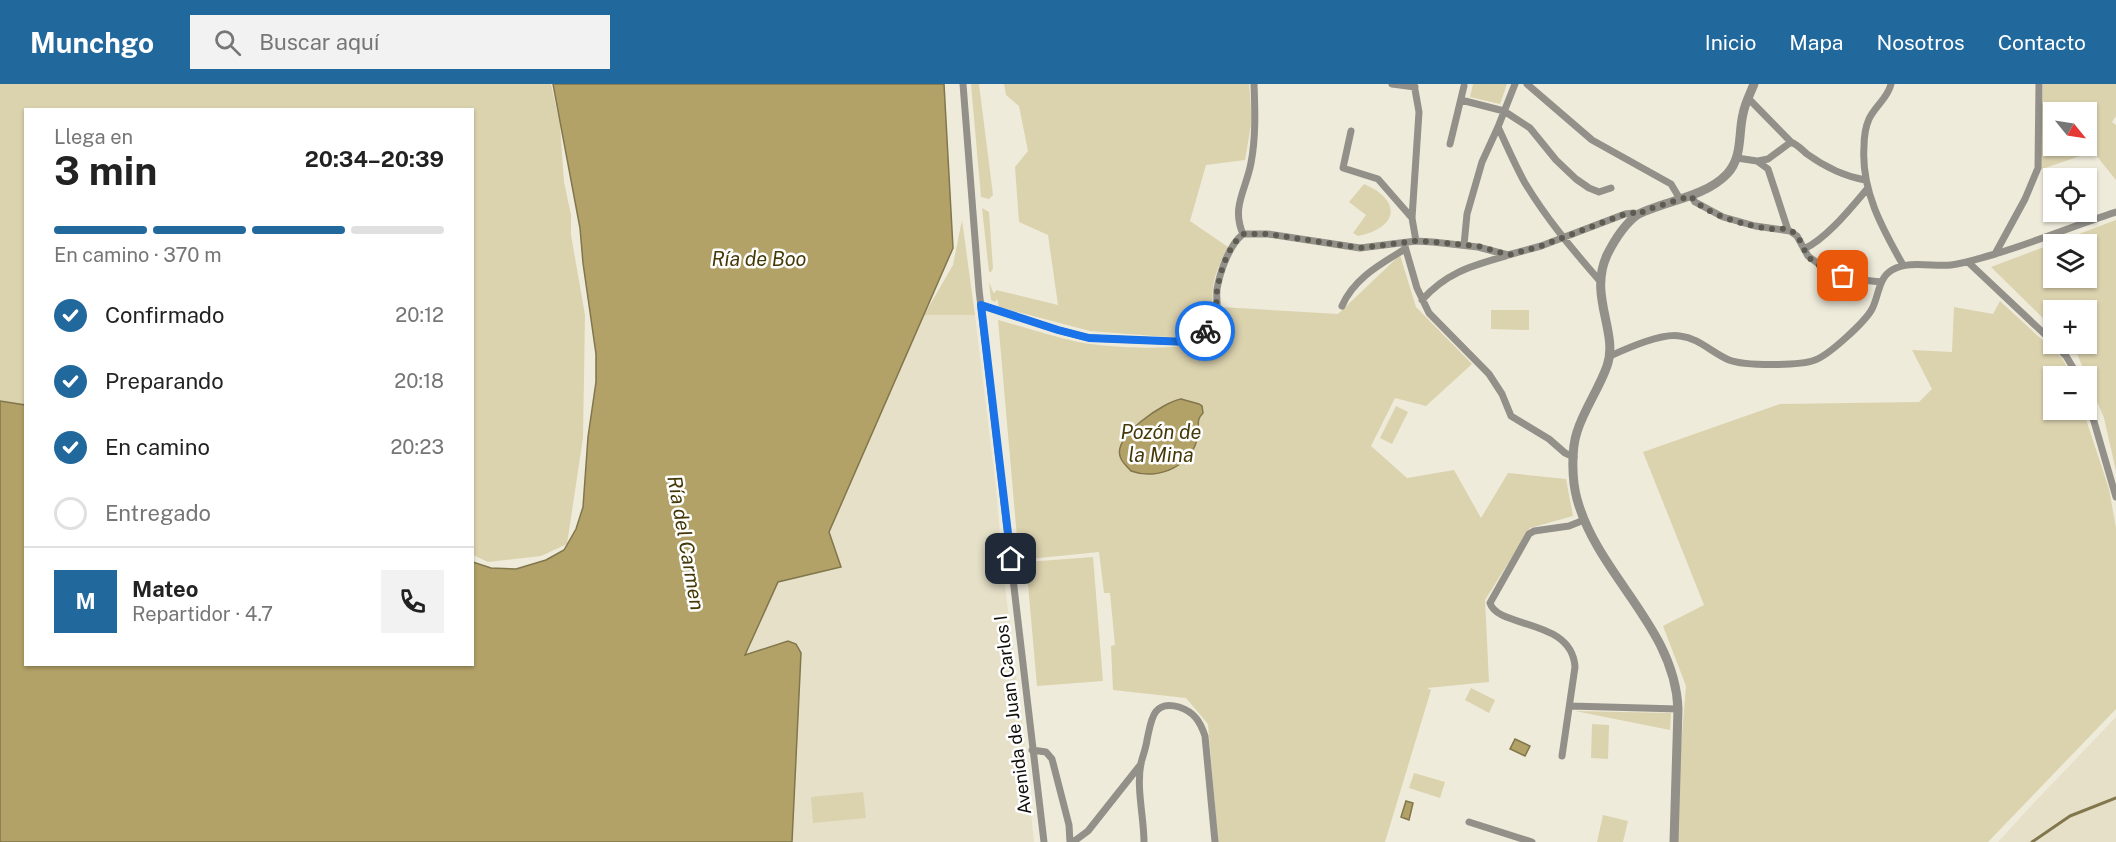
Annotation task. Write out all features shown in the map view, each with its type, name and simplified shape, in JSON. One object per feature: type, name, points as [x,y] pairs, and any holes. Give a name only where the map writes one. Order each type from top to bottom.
[{"type":"street","name":"Avenida de Juan Carlos I","points":[[963,84],[981,305],[1044,842]]},
{"type":"street","points":[[1243,234],[1237,212],[1251,164],[1255,126],[1254,84]]},
{"type":"street","points":[[1392,84],[1414,85],[1419,112],[1412,219],[1416,241]]},
{"type":"street","points":[[1464,245],[1472,194],[1482,162],[1515,84]]},
{"type":"street","points":[[1527,84],[1592,140],[1671,184],[1680,199]]},
{"type":"street","points":[[1674,842],[1678,709],[1673,676],[1660,641],[1599,551],[1584,520],[1573,480],[1574,457],[1577,432],[1604,375],[1610,356],[1599,280],[1607,254],[1618,237],[1638,215],[1691,196],[1719,181],[1728,172],[1737,158],[1742,116],[1754,84]]},
{"type":"street","points":[[1891,84],[1886,97],[1869,119],[1865,131],[1863,161],[1867,189],[1882,226],[1903,265]]},
{"type":"street","points":[[1995,254],[2025,199],[2038,168],[2038,84]]},
{"type":"street","points":[[1450,144],[1464,86]]},
{"type":"street","points":[[1748,98],[1791,142],[1827,168],[1849,177],[1865,180]]},
{"type":"street","points":[[1461,100],[1504,111],[1530,128],[1556,160],[1589,188],[1599,192],[1611,188]]},
{"type":"street","points":[[1498,127],[1524,181],[1539,205],[1562,238],[1599,280]]},
{"type":"street","points":[[1351,131],[1343,168],[1378,179],[1412,219]]},
{"type":"street","points":[[1757,161],[1768,159],[1791,142]]},
{"type":"street","points":[[1737,158],[1757,161],[1763,164],[1771,175],[1788,230]]},
{"type":"street","points":[[1804,249],[1811,246],[1828,230],[1867,189]]},
{"type":"street","points":[[1691,196],[1695,202],[1723,217],[1762,227],[1788,230],[1797,236],[1813,261],[1828,271],[1854,279],[1881,282]]},
{"type":"street","points":[[1610,356],[1657,339],[1677,335],[1700,342],[1723,357],[1740,363],[1774,364],[1816,360],[1866,319],[1875,302],[1881,282],[1891,270],[1903,265],[1944,266],[1968,262],[2116,212]]},
{"type":"street","points":[[1422,300],[1442,280],[1482,263],[1562,238],[1625,214],[1638,215]]},
{"type":"street","points":[[981,305],[1089,338],[1188,342],[1198,338],[1214,320],[1217,311],[1217,287],[1222,272],[1232,246],[1243,234],[1268,234],[1360,248],[1404,246]]},
{"type":"street","points":[[1342,306],[1358,282],[1404,246],[1416,241],[1464,245],[1509,255]]},
{"type":"street","points":[[1404,246],[1422,300],[1429,313],[1490,374],[1511,416],[1574,457]]},
{"type":"street","points":[[1968,262],[2043,333]]},
{"type":"street","points":[[2094,420],[2116,498]]},
{"type":"street","points":[[1562,756],[1575,667],[1573,656],[1566,645],[1543,630],[1496,612],[1490,603],[1529,534],[1569,526],[1584,520]]},
{"type":"street","points":[[1144,842],[1141,764],[1154,712],[1163,707],[1174,706],[1194,713],[1202,726],[1205,736],[1215,842]]},
{"type":"street","points":[[1570,706],[1678,709]]},
{"type":"street","points":[[1032,750],[1046,752],[1052,759],[1069,825],[1071,842],[1088,831],[1141,764]]},
{"type":"street","points":[[1469,822],[1532,842]]},
{"type":"shaded area","points":[[0,84],[551,84],[560,125],[564,182],[585,315],[583,438],[567,544],[541,556],[488,562],[474,555],[474,108],[24,108],[24,405],[0,401]]},
{"type":"shaded area","points":[[971,84],[979,84],[993,195],[989,199],[981,197]]},
{"type":"shaded area","points":[[1004,84],[1249,84],[1252,119],[1245,160],[1206,165],[1190,221],[1228,247],[1215,276],[1211,312],[1202,326],[1181,338],[1090,331],[999,307],[997,299],[995,302],[991,300],[989,282],[995,293],[996,290],[1058,305],[1048,235],[1019,222],[1015,167],[1028,151],[1019,106],[1006,95]]},
{"type":"shaded area","points":[[1473,84],[1507,84],[1500,104],[1470,97]]},
{"type":"shaded area","points":[[2043,84],[2116,84],[2116,116],[2112,122],[2116,125],[2116,180],[2097,156],[2097,102],[2043,102],[2043,156],[2080,156],[2039,170]]},
{"type":"shaded area","points":[[1364,184],[1385,198],[1390,205],[1391,213],[1382,227],[1358,236],[1353,233],[1366,215],[1349,202]]},
{"type":"shaded area","points":[[982,208],[989,212],[993,268],[991,272],[989,272]]},
{"type":"shaded area","points":[[962,220],[975,315],[924,315],[953,265]]},
{"type":"shaded area","points":[[2116,220],[2116,471],[2104,418],[2097,401],[2097,366],[2082,366],[2077,354],[2097,354],[2097,300],[2043,300],[2043,318],[1991,267],[2043,247],[2043,288],[2097,288],[2097,234],[2079,234]]},
{"type":"shaded area","points":[[1400,255],[1416,307],[1472,364],[1426,406],[1395,398],[1371,446],[1407,478],[1454,470],[1481,518],[1508,473],[1566,479],[1573,516],[1530,528],[1485,600],[1489,682],[1427,688],[1431,690],[1385,842],[1218,842],[1208,724],[1186,698],[1113,690],[1111,646],[1115,645],[1110,593],[1104,593],[1099,552],[1019,560],[998,320],[1090,344],[1143,348],[1180,346],[1195,343],[1209,336],[1216,325],[1221,307],[1338,314]]},
{"type":"shaded area","points":[[2000,301],[2043,341],[2043,354],[2058,354],[2062,358],[2066,366],[2043,366],[2043,420],[2086,420],[2109,489],[2116,528],[2116,709],[1988,842],[1673,842],[1686,686],[1663,626],[1704,605],[1643,452],[1780,404],[1919,402],[1932,389],[1912,350],[1952,352],[1954,307],[1993,314]]},
{"type":"shaded area","points":[[1491,310],[1529,310],[1529,330],[1491,329]]},
{"type":"shaded area","points":[[924,315],[975,315],[1025,747],[1017,759],[1019,786],[1029,792],[1034,842],[792,842],[801,653],[745,656],[778,582],[841,567],[829,533]]},
{"type":"shaded area","points":[[1396,406],[1408,412],[1392,444],[1380,438]]},
{"type":"shaded area","points":[[1093,557],[1103,681],[1037,686],[1026,562]]},
{"type":"shaded area","points":[[1471,688],[1495,700],[1489,713],[1465,700]]},
{"type":"shaded area","points":[[1575,711],[1671,713],[1670,730]]},
{"type":"shaded area","points":[[2116,717],[2116,842],[1998,842],[2029,808]]},
{"type":"shaded area","points":[[1592,724],[1609,725],[1608,759],[1591,758]]},
{"type":"shaded area","points":[[1414,773],[1445,782],[1440,798],[1409,788]]},
{"type":"shaded area","points":[[863,792],[866,818],[813,823],[811,797]]},
{"type":"shaded area","points":[[1603,815],[1628,821],[1623,842],[1597,842]]},
{"type":"water","name":"Ría de Boo","points":[[553,84],[944,84],[953,248],[829,532],[841,567],[778,582],[745,655],[788,641],[796,644],[801,653],[792,842],[0,842],[0,401],[24,405],[24,666],[474,666],[474,562],[491,568],[516,569],[546,560],[564,550],[576,529],[583,507],[588,437],[596,382],[596,354],[580,228]]},
{"type":"water","name":"Pozón de la Mina","points":[[1181,399],[1199,404],[1202,406],[1203,413],[1198,421],[1195,446],[1189,455],[1182,463],[1163,472],[1141,474],[1131,471],[1120,456],[1120,448],[1125,439],[1132,430],[1153,413]]},
{"type":"water","points":[[1515,739],[1530,746],[1525,756],[1510,749]]},
{"type":"water","points":[[1406,801],[1413,803],[1409,820],[1401,817]]},
{"type":"waterway","points":[[2032,842],[2070,816],[2116,798]]},
{"type":"way so far","points":[[1205,331],[1214,320],[1217,311],[1217,287],[1232,246],[1243,234],[1268,234],[1360,248],[1416,241],[1433,242],[1478,246],[1509,255],[1541,246],[1625,214],[1638,215],[1646,210],[1691,196],[1695,202],[1723,217],[1755,226],[1790,231],[1797,236],[1813,261],[1828,271],[1843,276]]},
{"type":"route","points":[[1011,559],[981,305],[1089,338],[1188,342],[1198,338],[1205,331]]},
{"type":"water label","name":"Ría del Carmen","points":[[686,543]]}]
